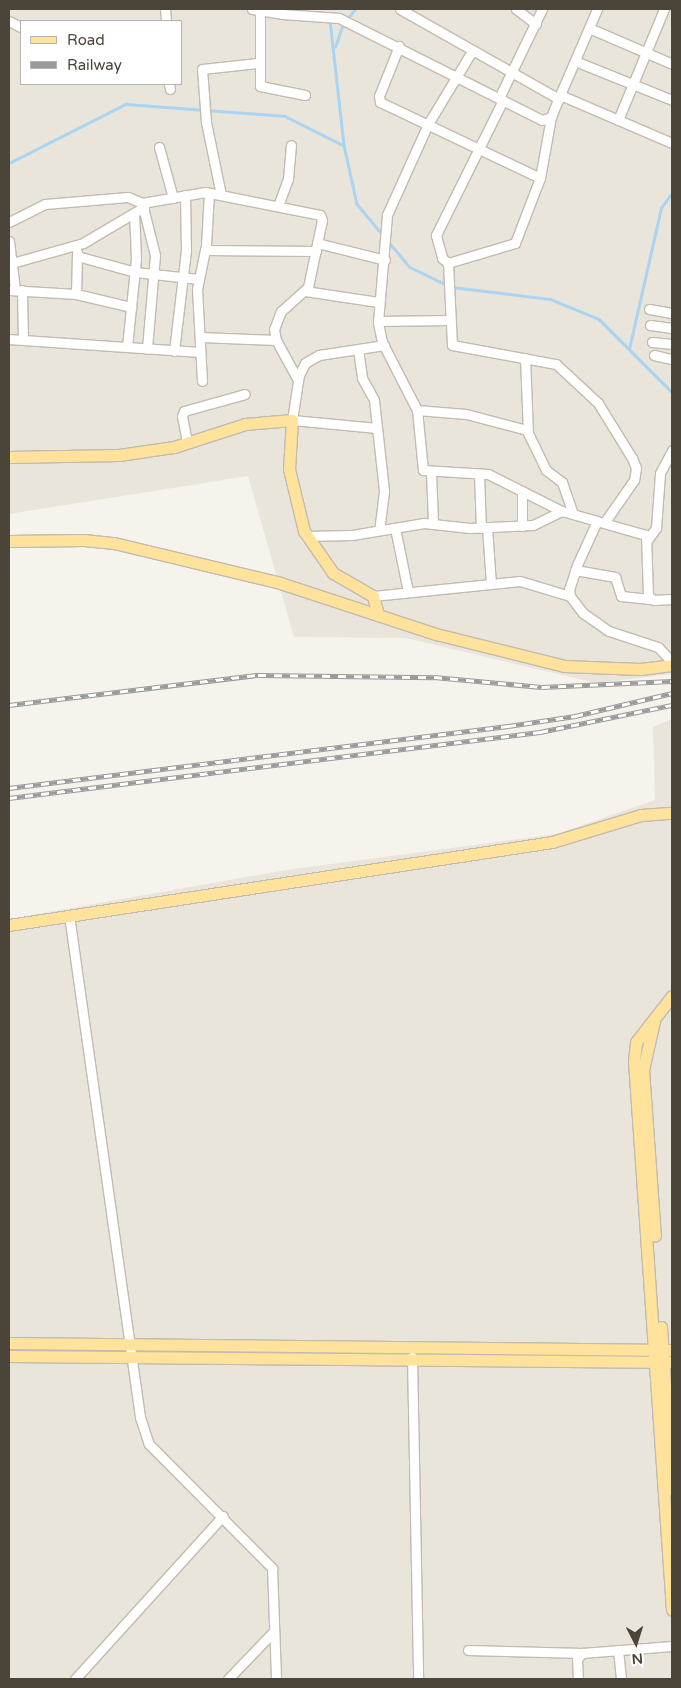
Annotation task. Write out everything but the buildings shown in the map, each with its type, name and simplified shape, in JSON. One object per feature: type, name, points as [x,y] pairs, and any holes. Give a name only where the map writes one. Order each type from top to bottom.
[{"type":"main road","points":[[9,457],[119,455],[187,442],[245,424],[292,420],[289,469],[307,536],[333,573],[373,596],[378,615]]},
{"type":"main road","points":[[9,541],[84,540],[114,543],[280,583],[436,634],[564,666],[640,670],[672,663]]},
{"type":"main road","points":[[9,925],[552,842],[641,815],[672,814]]},
{"type":"main road","points":[[672,996],[655,1015],[639,1084],[655,1288],[664,1356],[672,1495]]},
{"type":"main road","points":[[9,1343],[131,1349],[536,1360],[664,1356]]},
{"type":"main road","points":[[535,1348],[536,1360]]},
{"type":"main road","points":[[9,1356],[131,1349],[535,1348],[664,1356]]},
{"type":"main road","points":[[664,1356],[672,1610]]},
{"type":"street","points":[[400,9],[512,74],[559,97],[672,143]]},
{"type":"street","points":[[516,9],[527,13],[536,24]]},
{"type":"street","points":[[542,9],[479,149],[436,235],[442,258],[448,262],[515,243],[540,178],[551,117],[597,9]]},
{"type":"street","points":[[618,120],[664,9]]},
{"type":"street","points":[[304,95],[260,86],[256,10],[336,17],[356,24],[542,120],[551,117]]},
{"type":"street","points":[[589,28],[647,51],[672,64]]},
{"type":"street","points":[[399,46],[379,100],[540,178]]},
{"type":"street","points":[[472,51],[428,124],[387,215],[385,260],[378,302],[378,320],[384,345],[417,410],[423,470],[488,474],[562,511],[642,534],[648,539]]},
{"type":"street","points":[[575,60],[672,100]]},
{"type":"street","points":[[221,195],[206,122],[203,68],[258,64]]},
{"type":"street","points":[[278,206],[288,179],[291,144]]},
{"type":"street","points":[[159,147],[173,198]]},
{"type":"street","points":[[202,381],[199,279],[205,250],[209,193]]},
{"type":"street","points":[[12,263],[78,245],[134,213],[143,205],[185,196],[209,193],[320,215],[322,220],[317,247],[305,291],[278,315],[274,329],[276,340],[298,380]]},
{"type":"street","points":[[174,350],[183,278],[185,196]]},
{"type":"street","points":[[9,222],[45,204],[128,197],[143,205],[154,246],[154,275],[147,349]]},
{"type":"street","points":[[127,347],[135,272],[134,213]]},
{"type":"street","points":[[9,241],[23,340]]},
{"type":"street","points":[[76,294],[78,245]]},
{"type":"street","points":[[205,250],[317,247],[385,260]]},
{"type":"street","points":[[77,256],[135,272],[199,279]]},
{"type":"street","points":[[448,262],[451,342],[454,347],[552,362],[560,367],[602,408],[632,458],[636,468],[634,480],[601,522],[575,570],[569,589],[570,596],[583,613],[609,631],[658,647],[672,663]]},
{"type":"street","points":[[15,290],[76,294],[131,307]]},
{"type":"street","points":[[305,291],[378,302]]},
{"type":"street","points":[[649,309],[672,313]]},
{"type":"street","points":[[378,320],[450,320]]},
{"type":"street","points":[[650,325],[672,328]]},
{"type":"street","points":[[200,337],[276,340]]},
{"type":"street","points":[[9,339],[200,352]]},
{"type":"street","points":[[652,342],[672,344]]},
{"type":"street","points":[[377,428],[292,420],[301,369],[311,358],[384,345]]},
{"type":"street","points":[[358,349],[362,378],[374,397],[384,491],[379,530]]},
{"type":"street","points":[[654,355],[672,359]]},
{"type":"street","points":[[525,358],[527,430],[546,470],[562,482],[573,514]]},
{"type":"street","points":[[187,442],[182,416],[184,411],[245,394]]},
{"type":"street","points":[[417,410],[466,414],[527,430]]},
{"type":"street","points":[[650,599],[647,593],[648,539],[656,528],[660,472],[672,450]]},
{"type":"street","points":[[431,471],[432,524]]},
{"type":"street","points":[[479,474],[492,584]]},
{"type":"street","points":[[522,491],[522,526]]},
{"type":"street","points":[[307,536],[432,524],[484,528],[522,526],[541,523],[562,511]]},
{"type":"street","points":[[395,528],[408,592]]},
{"type":"street","points":[[575,570],[615,577],[620,596],[672,599]]},
{"type":"street","points":[[373,596],[524,581],[570,596]]},
{"type":"street","points":[[69,915],[140,1417],[149,1444],[223,1516],[272,1568],[276,1679]]},
{"type":"street","points":[[412,1357],[418,1679]]},
{"type":"street","points":[[75,1679],[223,1516]]},
{"type":"street","points":[[228,1679],[274,1631]]},
{"type":"street","points":[[468,1650],[582,1653],[672,1646]]},
{"type":"street","points":[[618,1650],[620,1679]]},
{"type":"street","points":[[578,1679],[577,1659],[582,1653]]},
{"type":"shaded area","points":[[9,9],[672,9],[672,674],[596,683],[406,638],[294,637],[248,476],[9,514]]},
{"type":"shaded area","points":[[672,719],[672,1679],[9,1679],[9,919],[286,870],[556,834],[655,800],[653,727]]},
{"type":"waterway","points":[[335,47],[343,24],[355,9]]},
{"type":"waterway","points":[[330,20],[344,145],[357,204],[383,235]]},
{"type":"waterway","points":[[9,163],[126,104],[285,116],[343,145]]},
{"type":"waterway","points":[[629,349],[661,208],[672,193]]},
{"type":"waterway","points":[[388,241],[410,267],[447,285]]},
{"type":"waterway","points":[[452,287],[550,299],[599,319],[672,392]]},
{"type":"railway","points":[[9,705],[258,675],[434,677],[542,687],[672,681]]},
{"type":"railway","points":[[9,788],[508,726],[575,716],[672,693]]},
{"type":"railway","points":[[9,798],[540,732],[672,705]]}]
